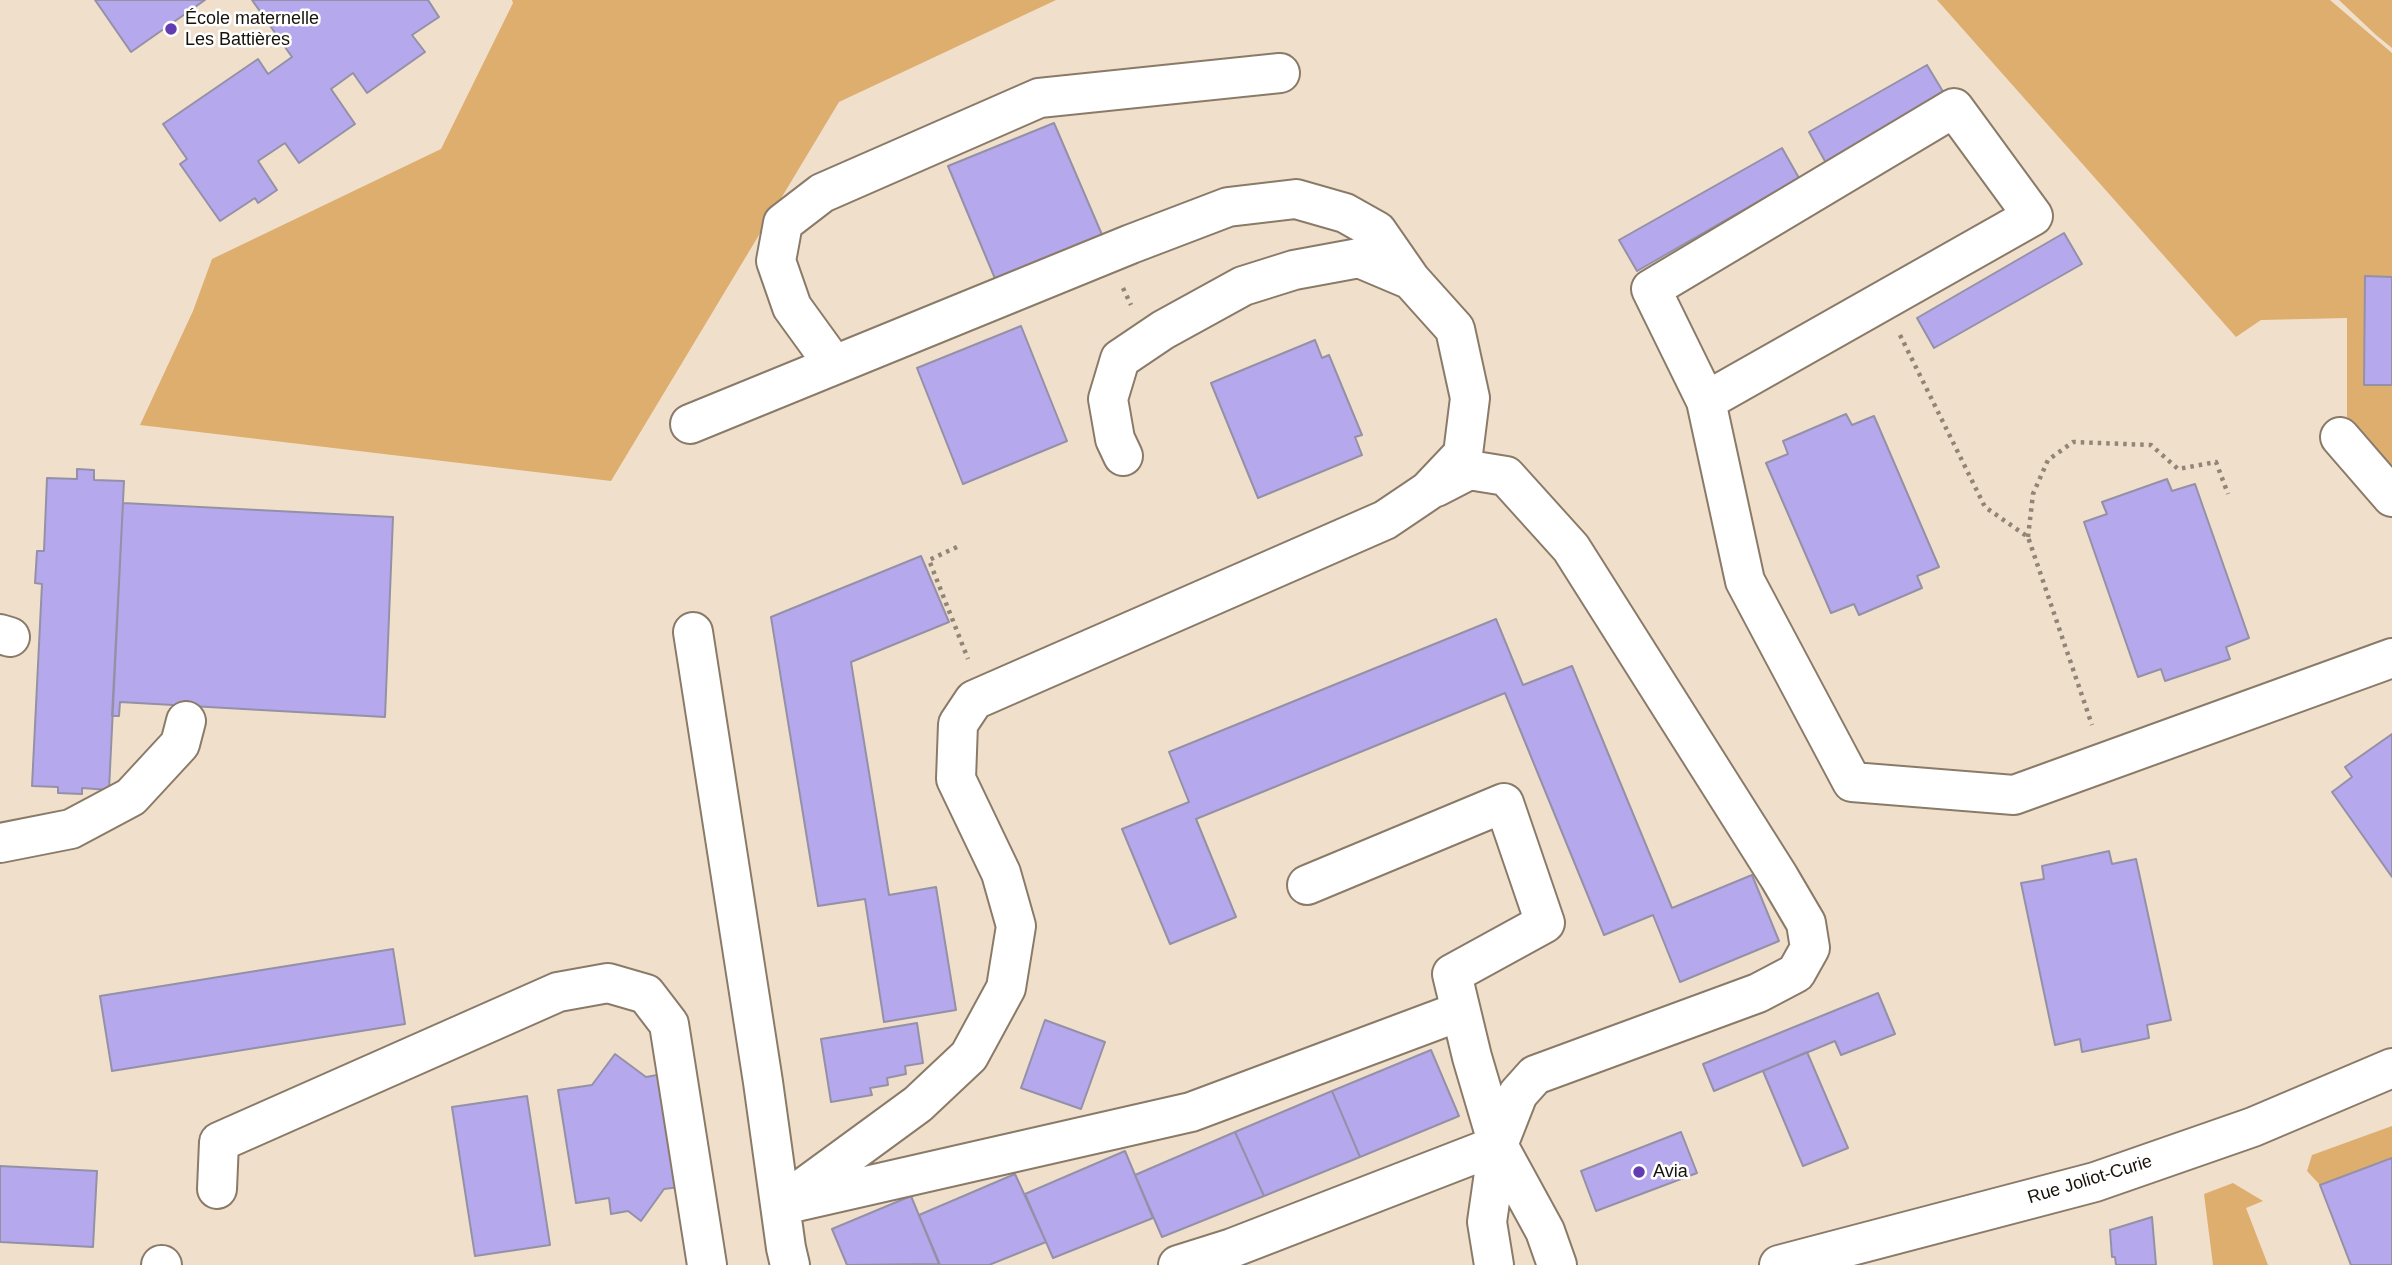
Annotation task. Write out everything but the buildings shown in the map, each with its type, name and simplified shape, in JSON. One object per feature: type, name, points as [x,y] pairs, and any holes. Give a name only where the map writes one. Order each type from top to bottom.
[{"type":"street","points":[[834,365],[792,307],[776,261],[783,223],[822,193],[1039,98],[1280,73]]},
{"type":"street","points":[[1706,401],[2034,216],[1954,108],[1651,289],[1706,401],[1745,581],[1852,782],[2014,795],[2392,658]]},
{"type":"street","points":[[690,424],[1228,207],[1296,199],[1345,213],[1377,231],[1411,280],[1455,329],[1471,398],[1463,454],[1428,491]]},
{"type":"street","points":[[1123,456],[1115,439],[1108,398],[1120,359],[1146,342],[1243,286],[1294,270],[1359,258],[1411,280]]},
{"type":"street","points":[[2340,437],[2392,497]]},
{"type":"street","points":[[780,1205],[918,1104],[969,1056],[1006,988],[1016,926],[1001,873],[956,779],[958,724],[974,700],[1385,520],[1428,491],[1469,470],[1506,476],[1571,548],[1779,877],[1806,923],[1810,948],[1796,973],[1758,993],[1535,1075],[1518,1094],[1498,1145],[1487,1222],[1494,1265]]},
{"type":"street","points":[[693,632],[790,1265]]},
{"type":"street","points":[[0,843],[71,829],[131,797],[180,744],[186,720]]},
{"type":"street","points":[[1307,885],[1504,803],[1545,923],[1452,974],[1472,1057],[1498,1145],[1545,1231],[1557,1265]]},
{"type":"street","points":[[217,1189],[219,1142],[558,992],[608,984],[646,994],[669,1024],[706,1265]]},
{"type":"street","points":[[780,1205],[1191,1112],[1461,1011]]},
{"type":"street","name":"Rue Joliot-Curie","points":[[1779,1265],[2095,1182],[2253,1127],[2392,1068]]},
{"type":"street","points":[[1178,1265],[1244,1243],[1498,1145]]},
{"type":"path","points":[[1109,253],[1146,342]]},
{"type":"path","points":[[1883,300],[1984,506],[2028,537]]},
{"type":"path","points":[[2104,762],[2028,537],[2033,494],[2048,460],[2073,442],[2151,445],[2178,469],[2216,462],[2228,494]]},
{"type":"path","points":[[952,618],[929,560],[957,547]]},
{"type":"shaded area","points":[[512,0],[1056,0],[839,102],[611,481],[140,425],[193,311],[212,259],[441,149],[513,3]]},
{"type":"shaded area","points":[[1937,0],[2330,0],[2392,53],[2392,277],[2365,277],[2364,384],[2392,385],[2392,468],[2347,417],[2347,318],[2261,320],[2236,337]]},
{"type":"shaded area","points":[[2339,0],[2392,0],[2392,48],[2376,35]]},
{"type":"shaded area","points":[[2392,1126],[2392,1158],[2320,1185],[2307,1171],[2312,1155]]},
{"type":"shaded area","points":[[2233,1183],[2263,1201],[2246,1208],[2268,1265],[2213,1265],[2204,1194]]},
{"type":"place","name":"École maternelle Les Battières","points":[[171,29]]},
{"type":"place","name":"Avia","points":[[1639,1172]]}]
